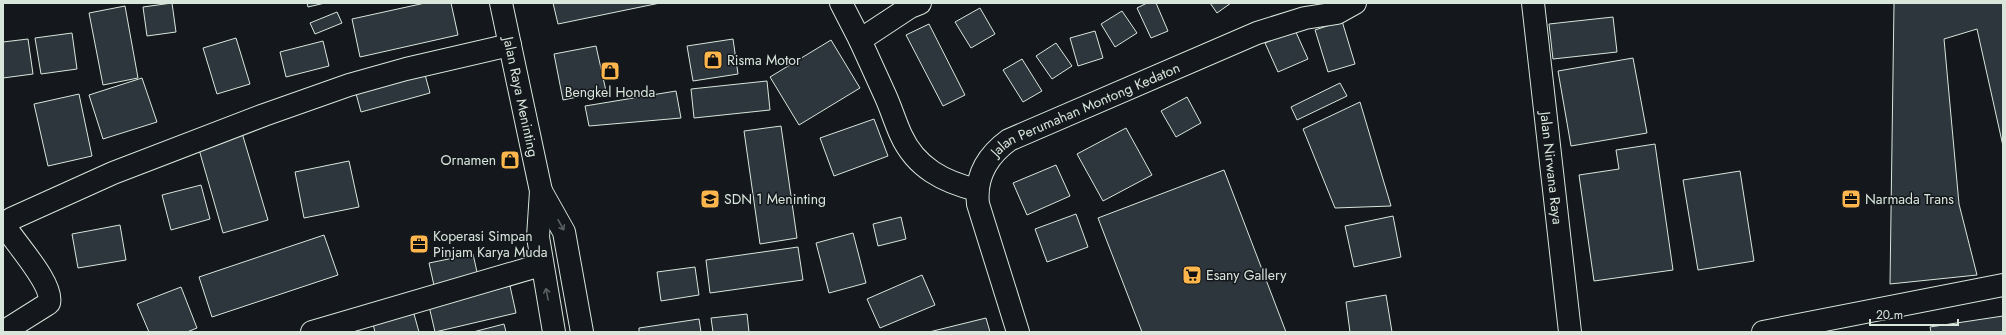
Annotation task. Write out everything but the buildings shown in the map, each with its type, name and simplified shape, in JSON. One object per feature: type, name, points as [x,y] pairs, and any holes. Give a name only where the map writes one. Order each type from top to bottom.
[{"type":"main road","name":"Jalan Raya Meninting","points":[[501,3],[542,191],[564,232],[582,332]]},
{"type":"main road","points":[[841,3],[886,95],[901,135],[909,148],[929,171],[942,179],[977,190]]},
{"type":"main road","points":[[860,40],[910,7],[920,3]]},
{"type":"main road","name":"Jalan Perumahan Montong Kedaton","points":[[1018,332],[980,215],[977,190],[981,172],[992,154],[1009,140],[1257,33],[1305,18],[1338,13],[1355,3]]},
{"type":"main road","name":"Jalan Nirwana Raya","points":[[1533,3],[1570,332]]},
{"type":"main road","points":[[3,332],[49,303],[50,297],[44,281],[9,232],[8,226],[11,219],[113,173],[264,115],[406,68],[510,45]]},
{"type":"main road","name":"Jalan Raya Meninting","points":[[542,191],[538,237],[541,265],[554,332]]},
{"type":"main road","points":[[312,332],[541,265]]},
{"type":"main road","points":[[1764,332],[2003,285]]},
{"type":"place","name":"Risma Motor","points":[[713,60]]},
{"type":"place","name":"Bengkel Honda","points":[[610,71]]},
{"type":"place","name":"Ornamen","points":[[510,160]]},
{"type":"place","name":"SDN 1 Meninting","points":[[710,199]]},
{"type":"place","name":"Narmada Trans","points":[[1851,199]]},
{"type":"place","name":"Koperasi Simpan Pinjam Karya Muda","points":[[419,244]]},
{"type":"place","name":"Esany Gallery","points":[[1192,275]]}]
